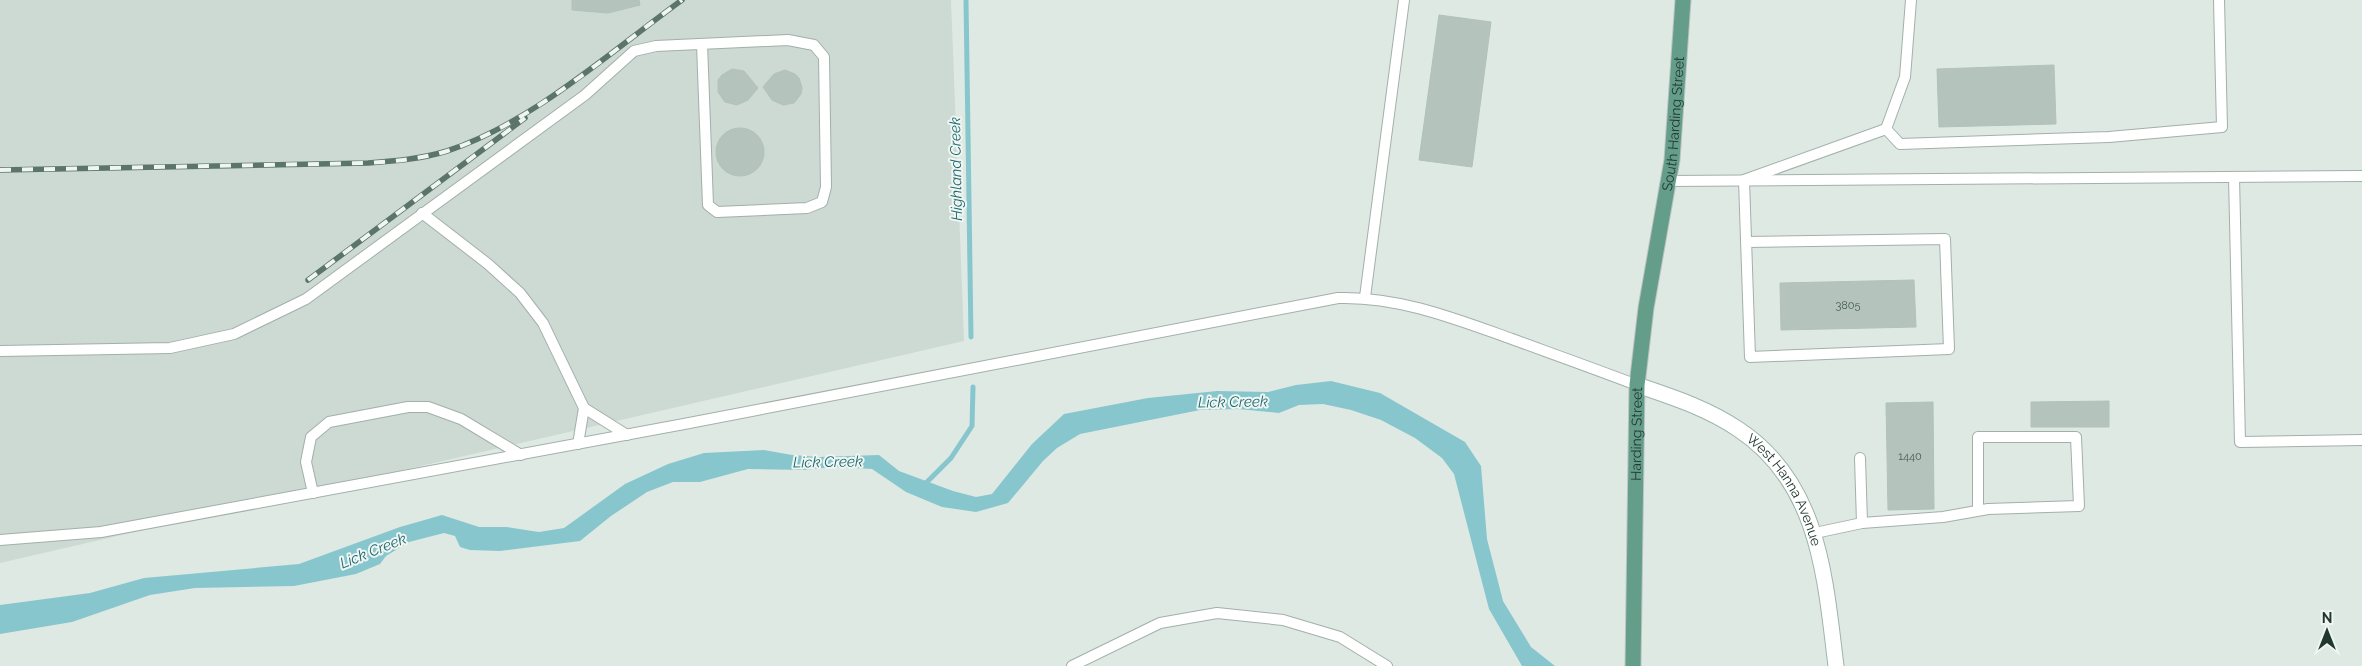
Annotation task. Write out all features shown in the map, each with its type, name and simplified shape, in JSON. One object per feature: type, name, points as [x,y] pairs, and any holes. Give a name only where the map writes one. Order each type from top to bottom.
[{"type":"main road","name":"South Harding Street","points":[[1657,246],[1672,160],[1683,0]]},
{"type":"main road","name":"Harding Street","points":[[1633,666],[1637,385],[1646,308],[1657,246]]},
{"type":"main road","name":"West Hanna Avenue","points":[[1637,385],[1694,406],[1732,425],[1751,438],[1787,478],[1815,533],[1824,574],[1836,666]]},
{"type":"lane","points":[[1365,297],[1404,0]]},
{"type":"lane","points":[[1744,180],[1886,128],[1905,77],[1911,0]]},
{"type":"lane","points":[[1886,128],[1900,144],[2109,137],[2222,127],[2219,0]]},
{"type":"lane","points":[[0,351],[170,348],[234,334],[306,299],[586,95],[634,51],[656,46],[788,40],[814,45],[824,57],[826,188],[822,202],[807,208],[717,212],[708,205],[702,44]]},
{"type":"lane","points":[[1668,181],[2362,176]]},
{"type":"lane","points":[[2234,177],[2240,442],[2362,440]]},
{"type":"lane","points":[[1744,180],[1746,242],[1750,357],[1949,349],[1945,239],[1746,242]]},
{"type":"lane","points":[[422,213],[488,264],[520,293],[543,323],[584,408],[627,435]]},
{"type":"lane","points":[[0,540],[101,532],[627,435],[1338,298],[1365,297],[1414,307],[1472,324],[1637,385]]},
{"type":"lane","points":[[313,493],[306,462],[311,437],[329,422],[408,406],[428,406],[461,419],[521,455]]},
{"type":"lane","points":[[578,444],[584,408]]},
{"type":"lane","points":[[1815,533],[1862,523],[1943,518],[1978,511],[2079,506],[2076,437],[1978,437],[1978,511]]},
{"type":"lane","points":[[1860,458],[1862,523]]},
{"type":"lane","points":[[1072,666],[1160,623],[1217,613],[1283,620],[1340,637],[1387,666]]},
{"type":"shaded area","points":[[0,0],[951,0],[964,341],[0,563]]},
{"type":"water","name":"Lick Creek","points":[[1331,381],[1380,393],[1465,442],[1481,466],[1487,539],[1503,601],[1531,647],[1555,666],[1522,666],[1489,609],[1454,474],[1442,458],[1415,438],[1381,420],[1351,410],[1323,404],[1299,405],[1279,413],[1238,409],[1200,410],[1080,434],[1057,448],[1043,461],[1008,503],[976,512],[942,507],[906,492],[872,469],[833,467],[804,470],[748,469],[700,482],[673,482],[647,492],[611,516],[580,541],[500,551],[470,550],[460,547],[455,536],[444,533],[409,542],[386,556],[380,564],[356,574],[294,586],[195,588],[150,595],[72,622],[0,634],[0,605],[90,593],[144,578],[299,564],[400,527],[442,515],[479,527],[507,527],[539,532],[564,528],[625,484],[668,464],[704,453],[764,450],[819,457],[879,455],[899,471],[953,491],[976,497],[992,494],[1032,444],[1064,414],[1148,398],[1217,391],[1268,392],[1296,385]]},
{"type":"building","points":[[572,0],[639,0],[640,5],[608,13],[572,10]]},
{"type":"building","points":[[1439,15],[1491,22],[1472,167],[1419,160]]},
{"type":"building","points":[[2054,65],[2056,124],[1939,127],[1937,69]]},
{"type":"building","points":[[732,69],[744,71],[758,88],[748,100],[737,105],[725,102],[718,92],[718,80]]},
{"type":"building","points":[[785,70],[799,78],[802,88],[801,94],[794,103],[783,105],[772,100],[763,87],[774,74]]},
{"type":"building","points":[[735,128],[745,128],[757,135],[764,147],[764,157],[757,169],[745,176],[735,176],[727,172],[720,165],[716,157],[716,147],[720,139],[727,132]]},
{"type":"building","points":[[1914,280],[1916,327],[1781,330],[1780,283]]},
{"type":"building","points":[[2109,401],[2109,427],[2031,427],[2031,402]]},
{"type":"building","points":[[1933,402],[1934,509],[1888,510],[1886,403]]},
{"type":"waterway","name":"Highland Creek","points":[[966,0],[971,337]]},
{"type":"waterway","name":"Highland Creek","points":[[923,486],[951,458],[972,426],[973,387]]},
{"type":"railway","points":[[0,170],[368,163],[437,154],[479,139],[540,105],[682,0]]},
{"type":"railway","points":[[308,280],[525,118]]}]
